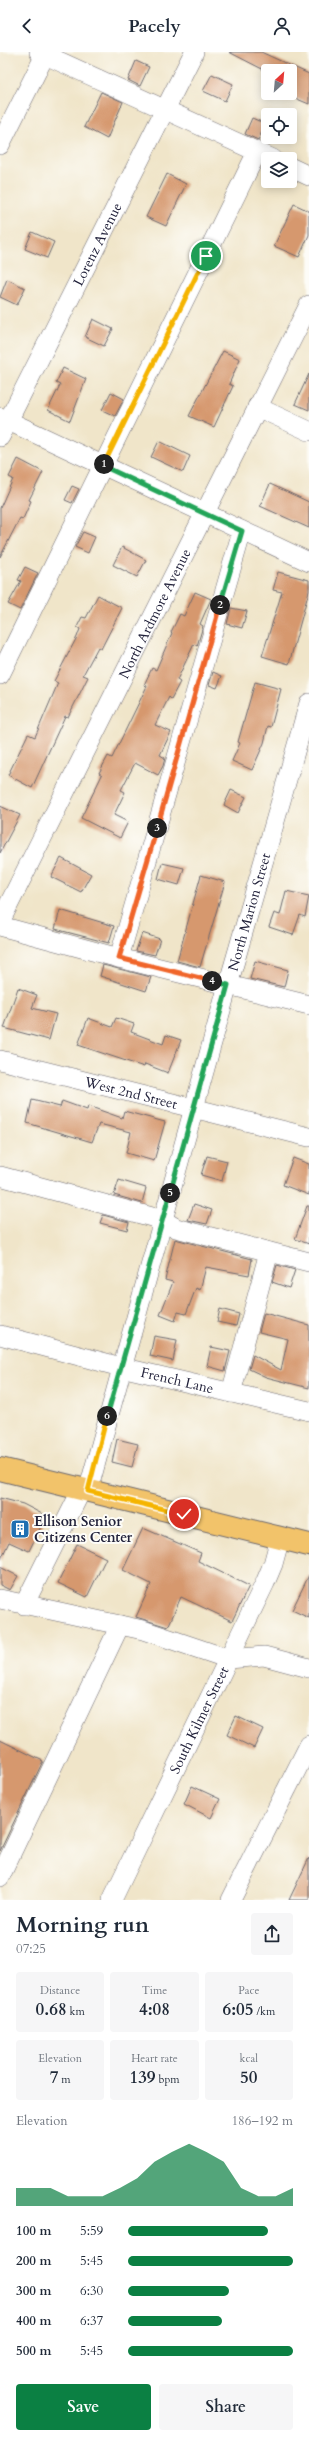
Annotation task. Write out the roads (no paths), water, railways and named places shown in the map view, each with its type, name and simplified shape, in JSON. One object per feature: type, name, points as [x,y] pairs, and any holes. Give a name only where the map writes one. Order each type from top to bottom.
[{"type":"main road","points":[[0,1469],[309,1545]]},
{"type":"street","name":"Lorenz Avenue","points":[[3,425],[194,52]]},
{"type":"street","points":[[0,145],[42,53],[261,153]]},
{"type":"street","points":[[0,675],[103,466],[261,163]]},
{"type":"street","points":[[297,170],[309,176]]},
{"type":"street","name":"North Ardmore Avenue","points":[[0,922],[309,305]]},
{"type":"street","points":[[258,407],[309,431]]},
{"type":"street","points":[[3,425],[103,466],[309,562]]},
{"type":"street","points":[[119,958],[242,531]]},
{"type":"street","name":"North Marion Street","points":[[24,1605],[85,1490],[309,703]]},
{"type":"street","points":[[0,926],[119,958],[309,1005]]},
{"type":"street","name":"West 2nd Street","points":[[0,1060],[309,1137]]},
{"type":"street","points":[[0,1176],[163,1220],[176,1228],[309,1262]]},
{"type":"street","points":[[231,1393],[269,1252]]},
{"type":"street","name":"French Lane","points":[[0,1335],[121,1367],[309,1411]]},
{"type":"street","name":"South Kilmer Street","points":[[112,1900],[268,1576],[280,1538]]},
{"type":"street","points":[[0,1599],[143,1630],[229,1659],[264,1656],[309,1668]]},
{"type":"street","points":[[0,1877],[120,1625]]},
{"type":"street","points":[[231,1900],[309,1745]]},
{"type":"place","name":"Ellison Senior Citizens Center","points":[[20,1529]]}]
